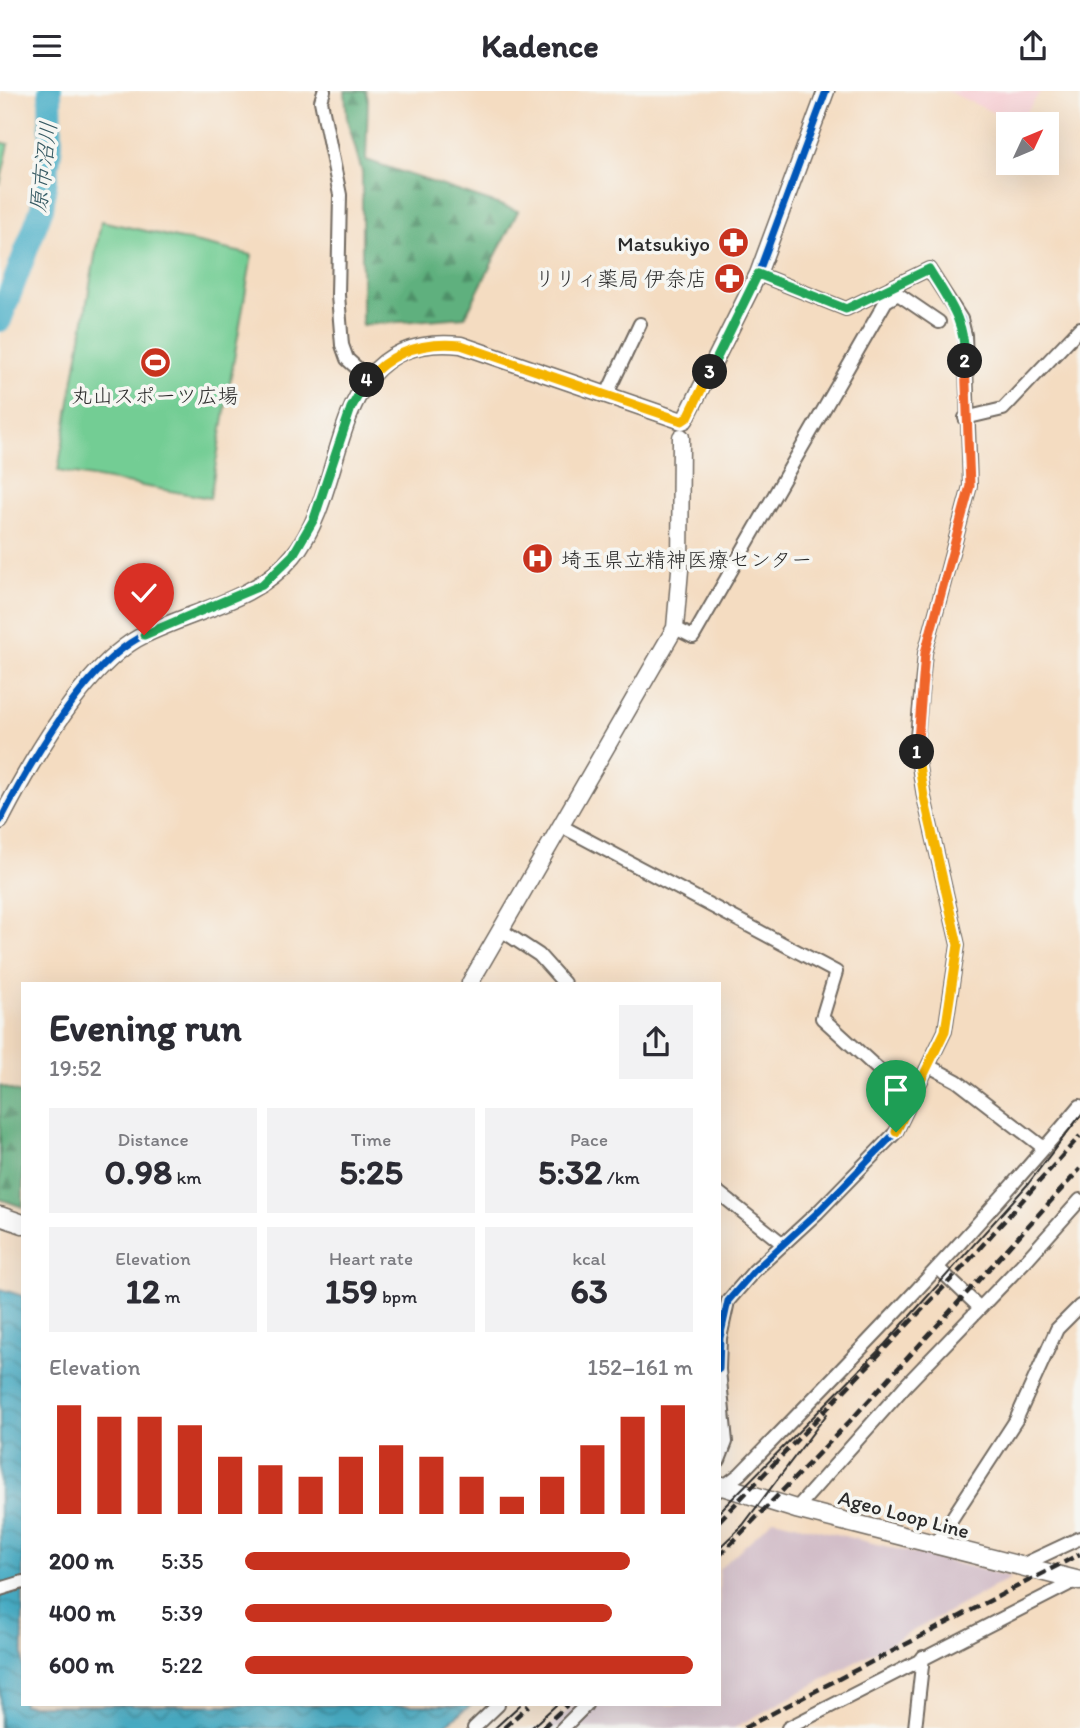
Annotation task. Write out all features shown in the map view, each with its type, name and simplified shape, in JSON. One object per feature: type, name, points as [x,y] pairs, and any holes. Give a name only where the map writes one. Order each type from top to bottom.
[{"type":"main road","points":[[0,1216],[21,1223]]},
{"type":"main road","name":"Ageo Loop Line","points":[[721,1487],[934,1546],[1079,1580]]},
{"type":"street","points":[[324,91],[321,101],[340,195],[338,295],[342,345],[347,359],[368,378]]},
{"type":"street","points":[[0,821],[72,704],[102,664],[144,635],[262,585],[293,555],[314,519],[351,408],[368,378],[399,353],[439,343],[470,348],[606,396],[685,420],[758,274],[826,91]]},
{"type":"street","points":[[721,1333],[728,1301],[896,1132],[945,1031],[958,945],[924,797],[916,748],[925,653],[970,486],[965,418],[965,335],[961,319],[929,269],[846,309],[758,274]]},
{"type":"street","points":[[675,628],[693,637],[886,301],[898,294],[939,322]]},
{"type":"street","points":[[606,396],[640,324]]},
{"type":"street","points":[[965,418],[1003,409],[1080,328]]},
{"type":"street","points":[[471,982],[675,628],[680,570],[681,437]]},
{"type":"street","points":[[561,825],[836,972],[822,1018],[912,1100]]},
{"type":"street","points":[[501,930],[539,955],[563,982]]},
{"type":"street","points":[[929,1066],[957,1081],[1045,1148]]},
{"type":"street","points":[[721,1487],[740,1474],[938,1268],[1080,1106]]},
{"type":"street","points":[[721,1195],[783,1244]]},
{"type":"street","points":[[796,1509],[1080,1200]]},
{"type":"street","points":[[938,1268],[979,1307]]},
{"type":"street","points":[[934,1546],[1016,1420],[1057,1329],[1080,1306]]},
{"type":"street","points":[[721,1390],[726,1442],[721,1455]]},
{"type":"street","points":[[1018,1567],[1080,1538]]},
{"type":"street","points":[[788,1728],[1079,1580]]},
{"type":"street","points":[[0,1588],[21,1583]]},
{"type":"street","points":[[915,1728],[923,1657]]},
{"type":"street","points":[[474,1728],[497,1706]]},
{"type":"street","points":[[563,1728],[585,1706]]},
{"type":"shaded area","points":[[947,91],[1041,91],[1026,112],[996,114]]},
{"type":"shaded area","points":[[774,1519],[1012,1577],[734,1728],[548,1728],[573,1706],[721,1706],[721,1567]]},
{"type":"green space","points":[[345,91],[366,91],[366,160],[518,211],[465,317],[362,325],[362,172],[347,119]]},
{"type":"green space","points":[[0,142],[9,144],[0,184]]},
{"type":"green space","name":"丸山スポーツ広場","points":[[101,221],[252,255],[210,498],[58,471]]},
{"type":"green space","points":[[0,1086],[21,1093],[21,1206],[0,1199]]},
{"type":"water","points":[[0,1289],[21,1295],[21,1706],[470,1706],[441,1728],[0,1728]]},
{"type":"waterway","name":"原市沼川","points":[[0,320],[42,208],[51,143],[50,91]]},
{"type":"tram line","points":[[721,1510],[885,1344],[1028,1184],[1080,1116]]},
{"type":"tram line","points":[[721,1546],[743,1525],[827,1414]]},
{"type":"tram line","points":[[495,1728],[519,1706]]},
{"type":"tram line","points":[[531,1728],[555,1706]]},
{"type":"railway","points":[[721,1519],[962,1268],[1080,1136]]},
{"type":"railway","points":[[721,1554],[850,1421],[1080,1169]]},
{"type":"railway","points":[[744,1728],[1080,1554]]},
{"type":"railway","points":[[504,1728],[528,1706]]},
{"type":"railway","points":[[542,1728],[566,1706]]},
{"type":"cycle path","points":[[0,821],[43,744],[62,717],[101,668],[122,649],[163,626],[243,594],[261,584],[293,556],[312,525],[348,418],[363,386],[385,362],[417,347],[461,345],[685,420],[758,274],[826,91]]},
{"type":"cycle path","points":[[721,1333],[728,1301],[754,1271],[818,1212],[896,1132],[945,1031],[958,945],[924,797],[916,748],[925,653],[970,486],[965,335],[961,319],[929,269],[846,309],[758,274]]},
{"type":"place","name":"Matsukiyo","points":[[733,243]]},
{"type":"place","name":"リリィ薬局 伊奈店","points":[[730,278]]},
{"type":"place","name":"丸山スポーツ広場","points":[[155,363]]},
{"type":"place","name":"埼玉県立精神医療センター","points":[[538,559]]},
{"type":"route","points":[[144,635],[262,585],[280,570],[306,537],[314,519],[359,391],[380,366],[399,353],[418,346],[439,343],[461,345],[682,421],[688,417],[758,274],[846,309],[929,269],[961,319],[965,335],[965,418],[970,486],[925,653],[916,748],[924,797],[958,945],[955,980],[945,1031],[896,1132]]}]
